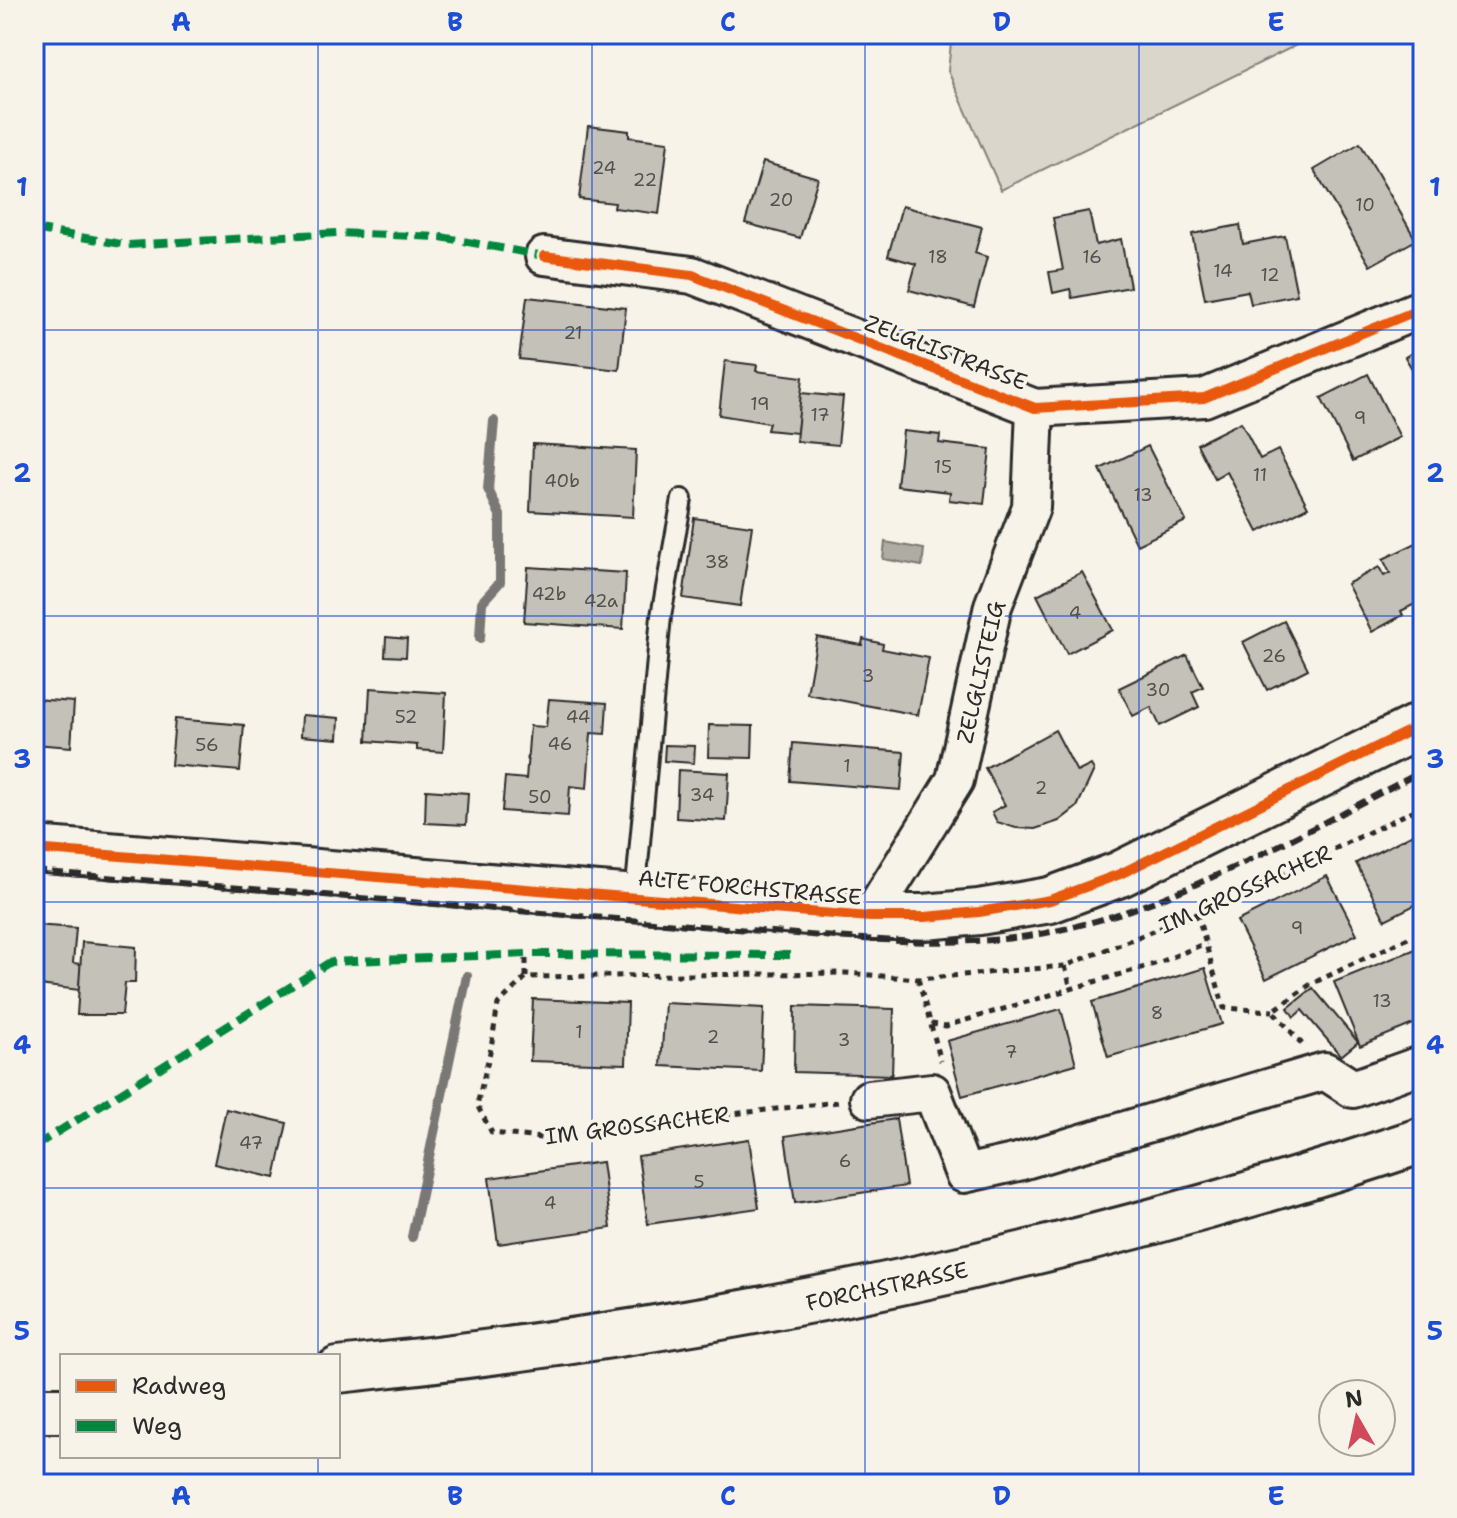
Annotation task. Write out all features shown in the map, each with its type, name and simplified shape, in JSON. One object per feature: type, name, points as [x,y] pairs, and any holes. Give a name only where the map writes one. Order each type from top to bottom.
[{"type":"main road","name":"ALTE FORCHSTRASSE","points":[[34,849],[870,917],[925,917],[1050,900],[1120,874],[1423,724]]},
{"type":"main road","name":"FORCHSTRASSE","points":[[340,1370],[483,1354],[659,1329],[913,1281],[1198,1210],[1423,1140]]},
{"type":"main road","name":"FORCHSTRASSE","points":[[340,1392],[612,1360],[886,1311],[1056,1272],[1229,1226],[1423,1165]]},
{"type":"main road","points":[[34,1387],[60,1387]]},
{"type":"main road","points":[[34,1410],[60,1410]]},
{"type":"street","name":"ZELGLISTRASSE","points":[[544,256],[692,275],[1035,408],[1204,398],[1423,308]]},
{"type":"street","name":"ZELGLISTEIG","points":[[870,917],[955,780],[993,606],[1031,507],[1035,408]]},
{"type":"street","points":[[869,1099],[932,1092],[964,1174],[1018,1162],[1325,1071],[1353,1089],[1423,1064]]},
{"type":"lane","points":[[635,897],[661,616],[682,499]]},
{"type":"path","points":[[1197,913],[1224,1008],[1273,1011],[1311,984],[1423,931]]},
{"type":"path","points":[[931,1024],[946,1026],[1158,963],[1206,943]]},
{"type":"path","points":[[526,954],[526,977]]},
{"type":"path","points":[[1065,966],[1071,989]]},
{"type":"path","points":[[918,979],[938,1051]]},
{"type":"path","points":[[1273,1011],[1325,1071]]},
{"type":"shaded area","points":[[952,34],[1319,34],[1001,190],[948,71]]},
{"type":"shaded area","points":[[885,542],[924,549],[922,566],[883,559]]},
{"type":"building","points":[[588,126],[629,131],[629,137],[668,142],[659,214],[614,208],[615,203],[579,199]]},
{"type":"building","points":[[1360,143],[1416,240],[1370,266],[1314,170]]},
{"type":"building","points":[[763,162],[818,178],[800,238],[745,223]]},
{"type":"building","points":[[902,206],[982,227],[975,253],[987,257],[974,307],[909,290],[916,264],[888,256]]},
{"type":"building","points":[[1089,211],[1096,245],[1121,239],[1130,287],[1072,298],[1070,289],[1053,293],[1049,272],[1063,270],[1053,218]]},
{"type":"building","points":[[1240,225],[1243,244],[1285,236],[1297,295],[1251,304],[1248,291],[1205,299],[1192,234]]},
{"type":"building","points":[[527,297],[626,308],[619,370],[519,359]]},
{"type":"building","points":[[1423,346],[1423,387],[1405,357]]},
{"type":"building","points":[[725,361],[757,365],[756,371],[803,377],[797,433],[767,430],[769,423],[719,415]]},
{"type":"building","points":[[1368,374],[1400,437],[1353,461],[1321,398]]},
{"type":"building","points":[[801,393],[843,397],[838,445],[796,441]]},
{"type":"building","points":[[1241,422],[1260,459],[1278,450],[1308,507],[1258,532],[1227,472],[1215,479],[1197,444]]},
{"type":"building","points":[[903,431],[940,435],[939,443],[990,449],[984,504],[949,500],[950,492],[897,486]]},
{"type":"building","points":[[533,444],[636,450],[633,517],[530,511]]},
{"type":"building","points":[[1148,446],[1186,521],[1137,545],[1100,469]]},
{"type":"building","points":[[694,518],[752,526],[740,606],[683,598]]},
{"type":"building","points":[[1416,543],[1418,548],[1423,545],[1423,600],[1372,632],[1347,584],[1379,567],[1384,576],[1390,573],[1383,559]]},
{"type":"building","points":[[528,567],[626,573],[623,629],[524,622]]},
{"type":"building","points":[[1082,572],[1113,630],[1067,654],[1037,595]]},
{"type":"building","points":[[1284,621],[1308,669],[1267,690],[1243,642]]},
{"type":"building","points":[[386,637],[407,639],[406,657],[385,656]]},
{"type":"building","points":[[817,637],[862,645],[863,639],[883,644],[882,649],[929,658],[918,715],[807,694]]},
{"type":"building","points":[[1187,655],[1203,687],[1192,692],[1199,707],[1160,726],[1151,707],[1133,716],[1119,688]]},
{"type":"building","points":[[370,688],[446,693],[443,752],[417,750],[417,745],[367,741]]},
{"type":"building","points":[[34,699],[74,702],[71,747],[34,744]]},
{"type":"building","points":[[549,699],[607,703],[605,734],[591,733],[587,788],[570,786],[568,816],[502,811],[505,777],[526,779],[530,726],[546,727]]},
{"type":"building","points":[[302,715],[339,718],[338,739],[301,736]]},
{"type":"building","points":[[175,719],[244,725],[240,771],[171,765]]},
{"type":"building","points":[[709,725],[753,726],[752,758],[708,757]]},
{"type":"building","points":[[1055,730],[1077,772],[1091,765],[1094,770],[1077,807],[1059,821],[1035,829],[1016,828],[997,822],[992,812],[1005,805],[985,768]]},
{"type":"building","points":[[793,743],[904,752],[901,790],[790,781]]},
{"type":"building","points":[[665,745],[695,746],[694,763],[664,761]]},
{"type":"building","points":[[678,770],[729,773],[726,821],[676,818]]},
{"type":"building","points":[[426,790],[468,793],[466,825],[425,823]]},
{"type":"building","points":[[1423,829],[1423,901],[1385,920],[1356,863]]},
{"type":"building","points":[[1327,876],[1357,934],[1266,979],[1237,921]]},
{"type":"building","points":[[34,925],[76,928],[73,963],[81,964],[79,990],[39,985],[34,981]]},
{"type":"building","points":[[82,942],[136,947],[135,983],[125,983],[122,1015],[77,1015]]},
{"type":"building","points":[[1423,946],[1423,1020],[1360,1046],[1334,982]]},
{"type":"building","points":[[1205,968],[1222,1024],[1108,1057],[1092,1002]]},
{"type":"building","points":[[1313,988],[1358,1042],[1341,1056],[1302,1010],[1294,1017],[1288,1008]]},
{"type":"building","points":[[533,999],[628,1003],[626,1064],[530,1061]]},
{"type":"building","points":[[665,1003],[764,1008],[761,1071],[661,1066]]},
{"type":"building","points":[[795,1006],[894,1009],[892,1075],[794,1072]]},
{"type":"building","points":[[1061,1009],[1076,1064],[962,1096],[947,1041]]},
{"type":"building","points":[[226,1109],[287,1123],[275,1178],[214,1164]]},
{"type":"building","points":[[896,1119],[906,1186],[795,1203],[785,1136]]},
{"type":"building","points":[[749,1139],[759,1208],[648,1224],[638,1156]]},
{"type":"building","points":[[602,1162],[611,1228],[498,1244],[489,1178]]},
{"type":"waterway","points":[[480,638],[482,602],[500,582],[500,515],[488,489],[494,421]]},
{"type":"waterway","points":[[412,1237],[467,976]]},
{"type":"railway","points":[[34,871],[848,938],[977,941],[1028,936],[1079,925],[1180,891],[1280,845],[1423,771]]},
{"type":"marked path","points":[[34,229],[127,245],[337,233],[441,237],[544,256]]},
{"type":"marked path","points":[[34,1143],[40,1143],[330,962],[526,954],[796,955]]},
{"type":"cycle path","points":[[544,256],[692,275],[1035,408],[1204,398],[1423,308]]},
{"type":"cycle path","points":[[34,849],[870,917],[925,917],[1050,900],[1120,874],[1423,724]]}]
